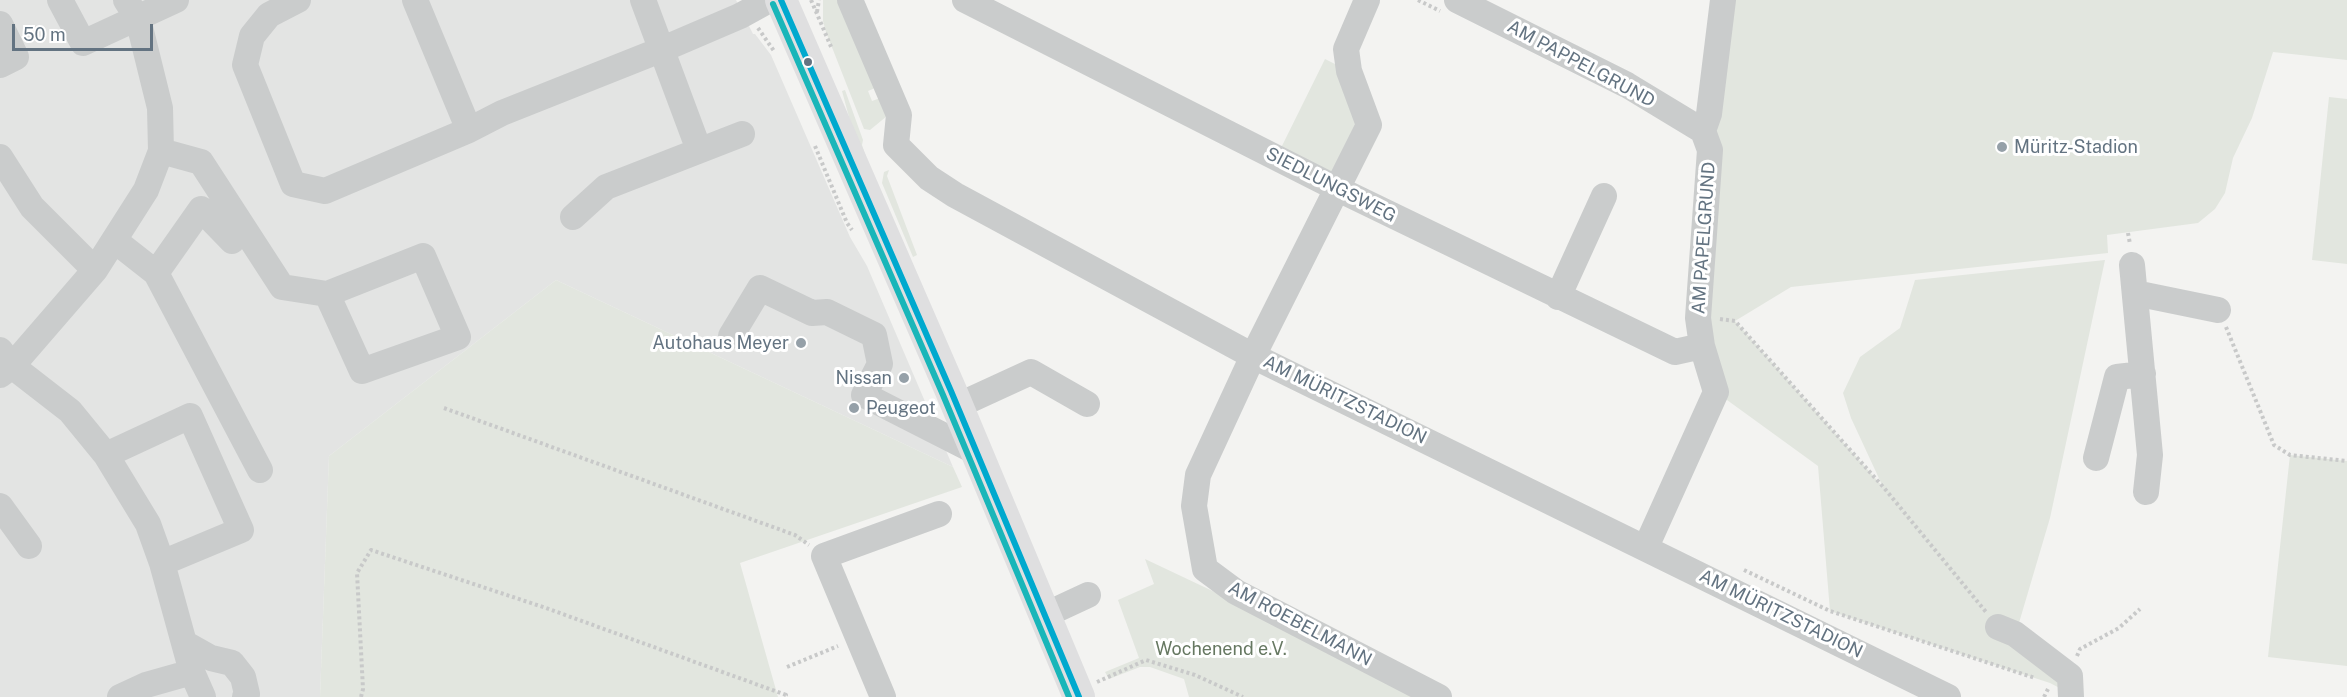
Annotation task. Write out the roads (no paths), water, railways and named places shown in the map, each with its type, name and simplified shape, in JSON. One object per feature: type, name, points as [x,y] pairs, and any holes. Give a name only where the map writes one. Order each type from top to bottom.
[{"type":"main road","points":[[780,0],[957,406],[1078,694]]},
{"type":"street","points":[[60,0],[83,43],[132,10],[176,0]]},
{"type":"street","points":[[298,0],[269,15],[252,36],[245,65],[293,184],[325,190],[469,130],[502,113],[663,49],[740,16],[769,0]]},
{"type":"street","points":[[415,0],[469,130]]},
{"type":"street","points":[[643,0],[699,150]]},
{"type":"street","name":"AM MÜRITZSTADION","points":[[850,0],[899,115],[896,145],[929,178],[955,195],[1253,356],[1948,697]]},
{"type":"street","name":"SIEDLUNGSWEG","points":[[965,0],[1560,291],[1673,339],[1702,346]]},
{"type":"street","name":"AM ROEBELMANN","points":[[1367,0],[1346,49],[1349,71],[1369,125],[1253,356],[1198,475],[1194,506],[1205,569],[1236,592],[1439,697]]},
{"type":"street","name":"AM PAPPELGRUND","points":[[1457,0],[1627,85],[1703,131]]},
{"type":"street","points":[[1703,131],[1709,114],[1723,0]]},
{"type":"street","points":[[132,10],[160,108],[161,151],[146,190],[95,270],[4,364],[70,411],[106,455],[148,524],[162,563],[192,672],[203,697]]},
{"type":"street","points":[[0,24],[16,57],[0,64]]},
{"type":"street","name":"AM PAPELGRUND","points":[[1702,346],[1698,318],[1710,150],[1703,131]]},
{"type":"street","points":[[573,217],[606,188],[742,134]]},
{"type":"street","points":[[161,151],[201,162],[282,287],[327,294],[423,256],[458,337],[362,371],[327,294]]},
{"type":"street","points":[[0,157],[32,207],[95,270]]},
{"type":"street","points":[[1560,291],[1604,196]]},
{"type":"street","points":[[156,273],[201,208],[232,241]]},
{"type":"street","points":[[114,240],[156,273],[260,470]]},
{"type":"street","points":[[2132,265],[2150,455],[2146,492]]},
{"type":"street","points":[[731,336],[760,288],[812,314],[827,312],[874,335],[880,364],[864,395],[976,452]]},
{"type":"street","points":[[2135,293],[2218,310]]},
{"type":"street","points":[[1646,547],[1716,393],[1702,346]]},
{"type":"street","points":[[957,406],[1031,372],[1087,404]]},
{"type":"street","points":[[2096,458],[2116,377],[2143,374]]},
{"type":"street","points":[[106,455],[190,416],[241,530],[162,563]]},
{"type":"street","points":[[0,506],[29,546]]},
{"type":"street","points":[[883,697],[824,556],[939,514]]},
{"type":"street","points":[[1045,615],[1088,595]]},
{"type":"street","points":[[1998,627],[2015,634],[2070,687]]},
{"type":"street","points":[[186,644],[211,658],[232,663],[243,677],[247,694],[245,697]]},
{"type":"street","points":[[120,697],[146,686],[192,672]]},
{"type":"place","name":"Müritz-Stadion","points":[[2002,147]]},
{"type":"place","name":"Autohaus Meyer","points":[[801,343]]},
{"type":"place","name":"Nissan","points":[[904,378]]},
{"type":"place","name":"Peugeot","points":[[854,408]]},
{"type":"park label","name":"Wochenend e.V.","points":[[1221,649]]}]
